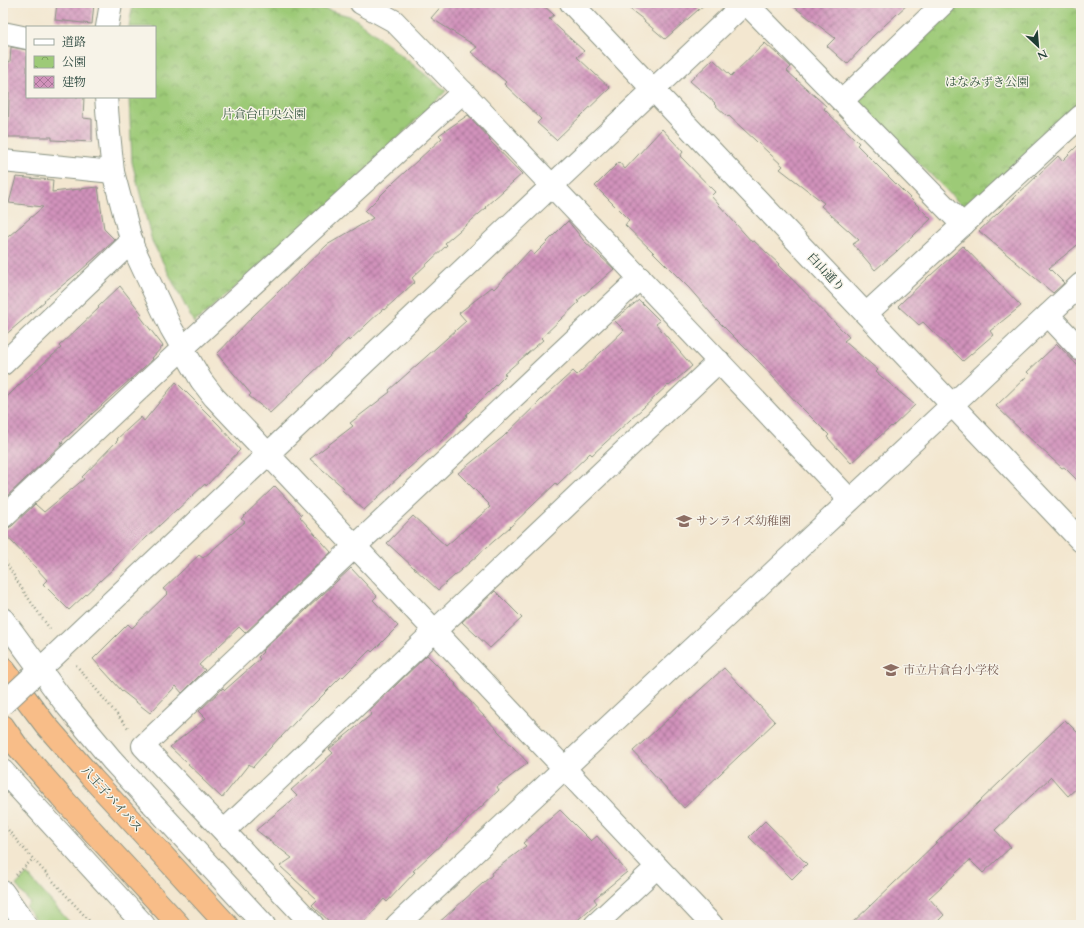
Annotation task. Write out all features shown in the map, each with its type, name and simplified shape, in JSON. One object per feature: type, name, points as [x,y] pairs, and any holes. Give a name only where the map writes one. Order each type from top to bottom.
[{"type":"highway","name":"八王子バイパス","points":[[3,668],[45,724],[92,778],[227,925]]},
{"type":"highway","points":[[3,726],[64,801],[179,925]]},
{"type":"street","points":[[107,26],[111,3]]},
{"type":"street","points":[[362,3],[394,21],[850,500]]},
{"type":"street","name":"白山通り","points":[[571,3],[1081,541]]},
{"type":"street","points":[[3,704],[745,3],[963,225]]},
{"type":"street","points":[[842,101],[944,3]]},
{"type":"street","points":[[3,33],[26,38]]},
{"type":"street","points":[[3,517],[183,348],[463,92]]},
{"type":"street","points":[[106,98],[113,172],[133,247],[171,328],[201,380],[214,397],[712,925]]},
{"type":"street","points":[[866,314],[1081,116]]},
{"type":"street","points":[[3,161],[113,172]]},
{"type":"street","points":[[3,364],[132,241]]},
{"type":"street","points":[[313,925],[143,746],[640,278]]},
{"type":"street","points":[[397,925],[1081,284]]},
{"type":"street","points":[[1048,315],[1081,350]]},
{"type":"street","points":[[224,831],[719,362]]},
{"type":"street","points":[[3,619],[36,673],[67,706],[112,760],[264,925]]},
{"type":"street","points":[[3,771],[144,925]]},
{"type":"street","points":[[595,925],[657,867]]},
{"type":"street","points":[[3,892],[26,925]]},
{"type":"path","points":[[3,558],[24,592],[54,634]]},
{"type":"path","points":[[72,660],[143,746]]},
{"type":"path","points":[[3,824],[93,925]]},
{"type":"path","points":[[24,867],[33,859]]},
{"type":"green space","name":"片倉台中央公園","points":[[133,3],[302,3],[353,17],[446,91],[336,199],[194,323],[152,241],[132,162],[129,98],[156,98],[156,26],[129,26]]},
{"type":"green space","name":"はなみずき公園","points":[[956,3],[1071,3],[1081,13],[1081,101],[966,210],[855,99]]},
{"type":"green space","points":[[27,874],[72,925],[39,925],[26,907],[30,903],[16,885]]},
{"type":"building","points":[[57,3],[94,3],[92,24],[55,20]]},
{"type":"building","points":[[444,3],[541,3],[554,15],[549,19],[584,51],[577,57],[610,88],[556,140],[537,123],[541,119],[504,84],[506,82],[471,52],[477,47],[431,18]]},
{"type":"building","points":[[622,3],[706,3],[665,39]]},
{"type":"building","points":[[789,3],[909,3],[873,36],[847,64],[827,46],[835,38]]},
{"type":"building","points":[[765,43],[791,67],[787,71],[826,106],[824,109],[859,143],[857,145],[931,219],[875,270],[853,244],[859,240],[821,206],[824,203],[780,169],[783,166],[690,81],[713,59],[731,76]]},
{"type":"building","points":[[11,47],[26,50],[26,98],[84,98],[83,118],[92,119],[92,142],[52,140],[52,137],[8,137],[8,61],[10,62]]},
{"type":"building","points":[[468,115],[490,139],[489,140],[522,174],[485,207],[486,208],[445,243],[447,245],[412,278],[415,282],[349,341],[348,339],[270,413],[249,396],[251,394],[217,354],[253,316],[327,245],[373,218],[365,211],[442,138],[439,135]]},
{"type":"building","points":[[662,129],[683,152],[680,156],[715,192],[711,196],[752,242],[754,241],[779,264],[778,265],[849,337],[844,341],[878,370],[876,372],[915,405],[851,463],[827,437],[829,435],[715,318],[689,288],[625,225],[629,220],[595,186],[619,162],[625,169]]},
{"type":"building","points":[[1081,142],[1081,242],[1049,268],[1064,283],[1053,293],[979,231],[1058,156],[1062,161]]},
{"type":"building","points":[[16,177],[53,180],[52,192],[98,187],[104,229],[115,240],[3,337],[3,241],[43,207],[9,203]]},
{"type":"building","points":[[568,221],[584,241],[614,269],[577,301],[579,302],[541,338],[543,340],[504,374],[506,375],[438,444],[437,443],[364,510],[342,490],[344,488],[310,459],[353,426],[350,423],[390,392],[389,390],[466,321],[459,313],[492,287],[494,289],[530,250],[534,255]]},
{"type":"building","points":[[963,246],[1021,306],[990,331],[993,335],[963,361],[923,322],[919,325],[898,306]]},
{"type":"building","points":[[120,286],[142,314],[140,316],[163,346],[152,358],[153,359],[61,442],[63,443],[3,500],[3,401],[61,348],[59,346]]},
{"type":"building","points":[[639,300],[660,321],[656,324],[692,366],[669,386],[668,385],[592,455],[590,453],[557,485],[556,483],[510,527],[438,590],[387,543],[413,516],[446,546],[490,507],[488,505],[489,504],[458,473],[503,437],[573,371],[577,375],[624,330],[614,320]]},
{"type":"building","points":[[1057,344],[1081,369],[1081,484],[996,406],[1029,374],[1027,372]]},
{"type":"building","points":[[176,382],[220,426],[240,450],[206,486],[205,484],[177,509],[69,610],[43,584],[47,580],[3,532],[3,529],[12,526],[35,504],[44,512],[84,479],[82,477],[118,440],[117,439],[141,417],[144,421]]},
{"type":"building","points":[[275,486],[302,515],[300,517],[331,552],[245,633],[239,627],[199,665],[205,670],[182,693],[176,686],[150,713],[122,691],[93,659],[128,624],[132,628],[168,593],[163,589],[199,555],[203,558],[245,522],[241,519]]},
{"type":"building","points":[[351,568],[377,596],[373,600],[398,626],[372,652],[370,650],[311,707],[310,706],[253,767],[249,764],[222,798],[170,747],[206,718],[199,711],[223,688],[225,690],[260,659],[258,657],[263,652],[262,651]]},
{"type":"building","points":[[495,591],[522,618],[490,648],[462,622]]},
{"type":"building","points":[[427,655],[456,684],[455,685],[528,763],[497,787],[499,790],[413,871],[415,872],[387,902],[384,899],[361,925],[333,925],[312,905],[317,900],[280,866],[292,858],[256,830],[297,796],[291,790],[333,753],[329,749],[372,714],[369,711]]},
{"type":"building","points":[[724,668],[775,722],[684,808],[633,751]]},
{"type":"building","points":[[1065,720],[1081,736],[1081,784],[1068,796],[1051,777],[995,830],[1011,847],[983,873],[970,860],[929,898],[944,915],[934,925],[850,925]]},
{"type":"building","points":[[560,810],[591,841],[597,836],[627,872],[594,899],[597,903],[572,925],[436,925],[492,875],[491,873],[526,846],[523,843]]},
{"type":"building","points":[[765,821],[807,864],[792,879],[749,837]]},
{"type":"place","name":"サンライズ幼稚園","points":[[684,521]]},
{"type":"place","name":"市立片倉台小学校","points":[[891,670]]}]
